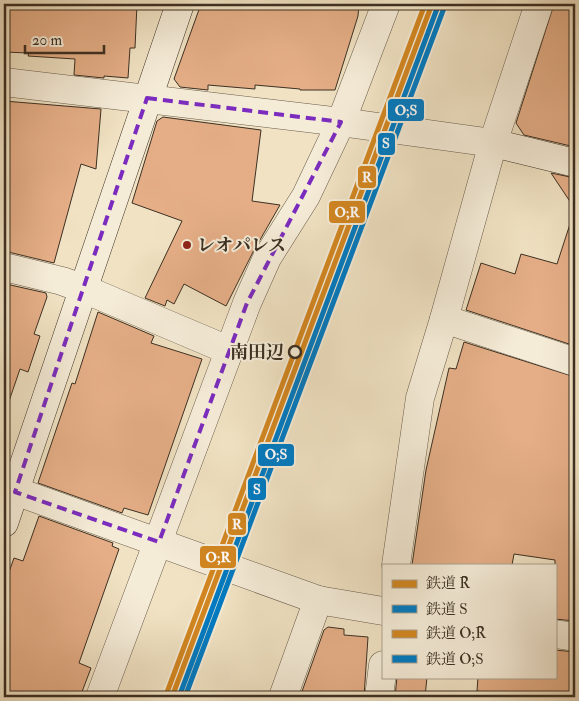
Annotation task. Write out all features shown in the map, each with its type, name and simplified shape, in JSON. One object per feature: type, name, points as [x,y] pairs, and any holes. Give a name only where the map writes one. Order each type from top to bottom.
[{"type":"street","points":[[4,524],[9,490],[84,289],[180,4]]},
{"type":"street","points":[[100,697],[246,303],[267,258],[306,196],[341,122],[386,4]]},
{"type":"street","points":[[396,564],[420,398],[493,143],[539,4]]},
{"type":"street","points":[[4,82],[341,122],[493,143],[575,163]]},
{"type":"street","points":[[4,267],[62,281],[84,289],[228,350]]},
{"type":"street","points":[[444,319],[575,362]]},
{"type":"street","points":[[9,490],[318,600],[382,611]]},
{"type":"street","points":[[283,697],[318,600]]},
{"type":"street","points":[[556,634],[575,637]]},
{"type":"street","points":[[379,697],[382,673]]},
{"type":"highlighted area","points":[[147,98],[341,122],[247,303],[159,542],[15,492]]},
{"type":"building","points":[[49,4],[137,4],[135,48],[130,48],[128,78],[74,75],[75,59],[28,56],[29,53],[4,52],[6,5],[49,7]]},
{"type":"building","points":[[201,4],[359,4],[358,16],[335,90],[300,90],[255,85],[255,89],[208,85],[208,90],[180,87],[174,79]]},
{"type":"building","points":[[554,4],[575,4],[575,147],[524,135],[516,123]]},
{"type":"building","points":[[4,101],[101,109],[96,169],[81,164],[54,263],[4,251]]},
{"type":"building","points":[[163,117],[261,130],[252,201],[280,205],[253,252],[226,306],[184,284],[174,304],[167,300],[165,306],[145,298],[182,221],[132,203],[157,121]]},
{"type":"building","points":[[551,173],[575,178],[575,209]]},
{"type":"building","points":[[571,221],[575,222],[575,346],[466,310],[481,263],[515,274],[521,254],[557,264]]},
{"type":"building","points":[[6,284],[46,293],[47,297],[34,334],[40,336],[28,372],[20,369],[7,407],[4,406],[4,290]]},
{"type":"building","points":[[98,312],[154,336],[151,343],[202,359],[148,515],[124,508],[122,513],[38,483],[72,383],[75,384]]},
{"type":"building","points":[[464,342],[575,377],[575,498],[571,530],[575,531],[575,621],[556,619],[555,560],[514,554],[512,564],[412,564],[426,470],[449,368],[456,369]]},
{"type":"building","points":[[39,516],[113,543],[112,546],[119,549],[79,663],[91,668],[80,697],[4,697],[4,586],[14,558],[23,561]]},
{"type":"building","points":[[328,627],[344,629],[344,635],[368,637],[364,697],[300,697],[324,630]]},
{"type":"building","points":[[556,650],[575,652],[575,697],[528,697],[477,691],[478,678],[556,678]]},
{"type":"building","points":[[397,678],[427,678],[425,697],[395,697]]},
{"type":"rail line","name":"O;R","points":[[166,695],[425,4]]},
{"type":"rail line","name":"R","points":[[172,697],[432,4]]},
{"type":"rail line","name":"S","points":[[179,697],[438,6]]},
{"type":"rail line","name":"O;S","points":[[185,697],[444,8]]},
{"type":"place","name":"レオパレス","points":[[187,245]]},
{"type":"place","name":"南田辺","points":[[295,352]]}]
